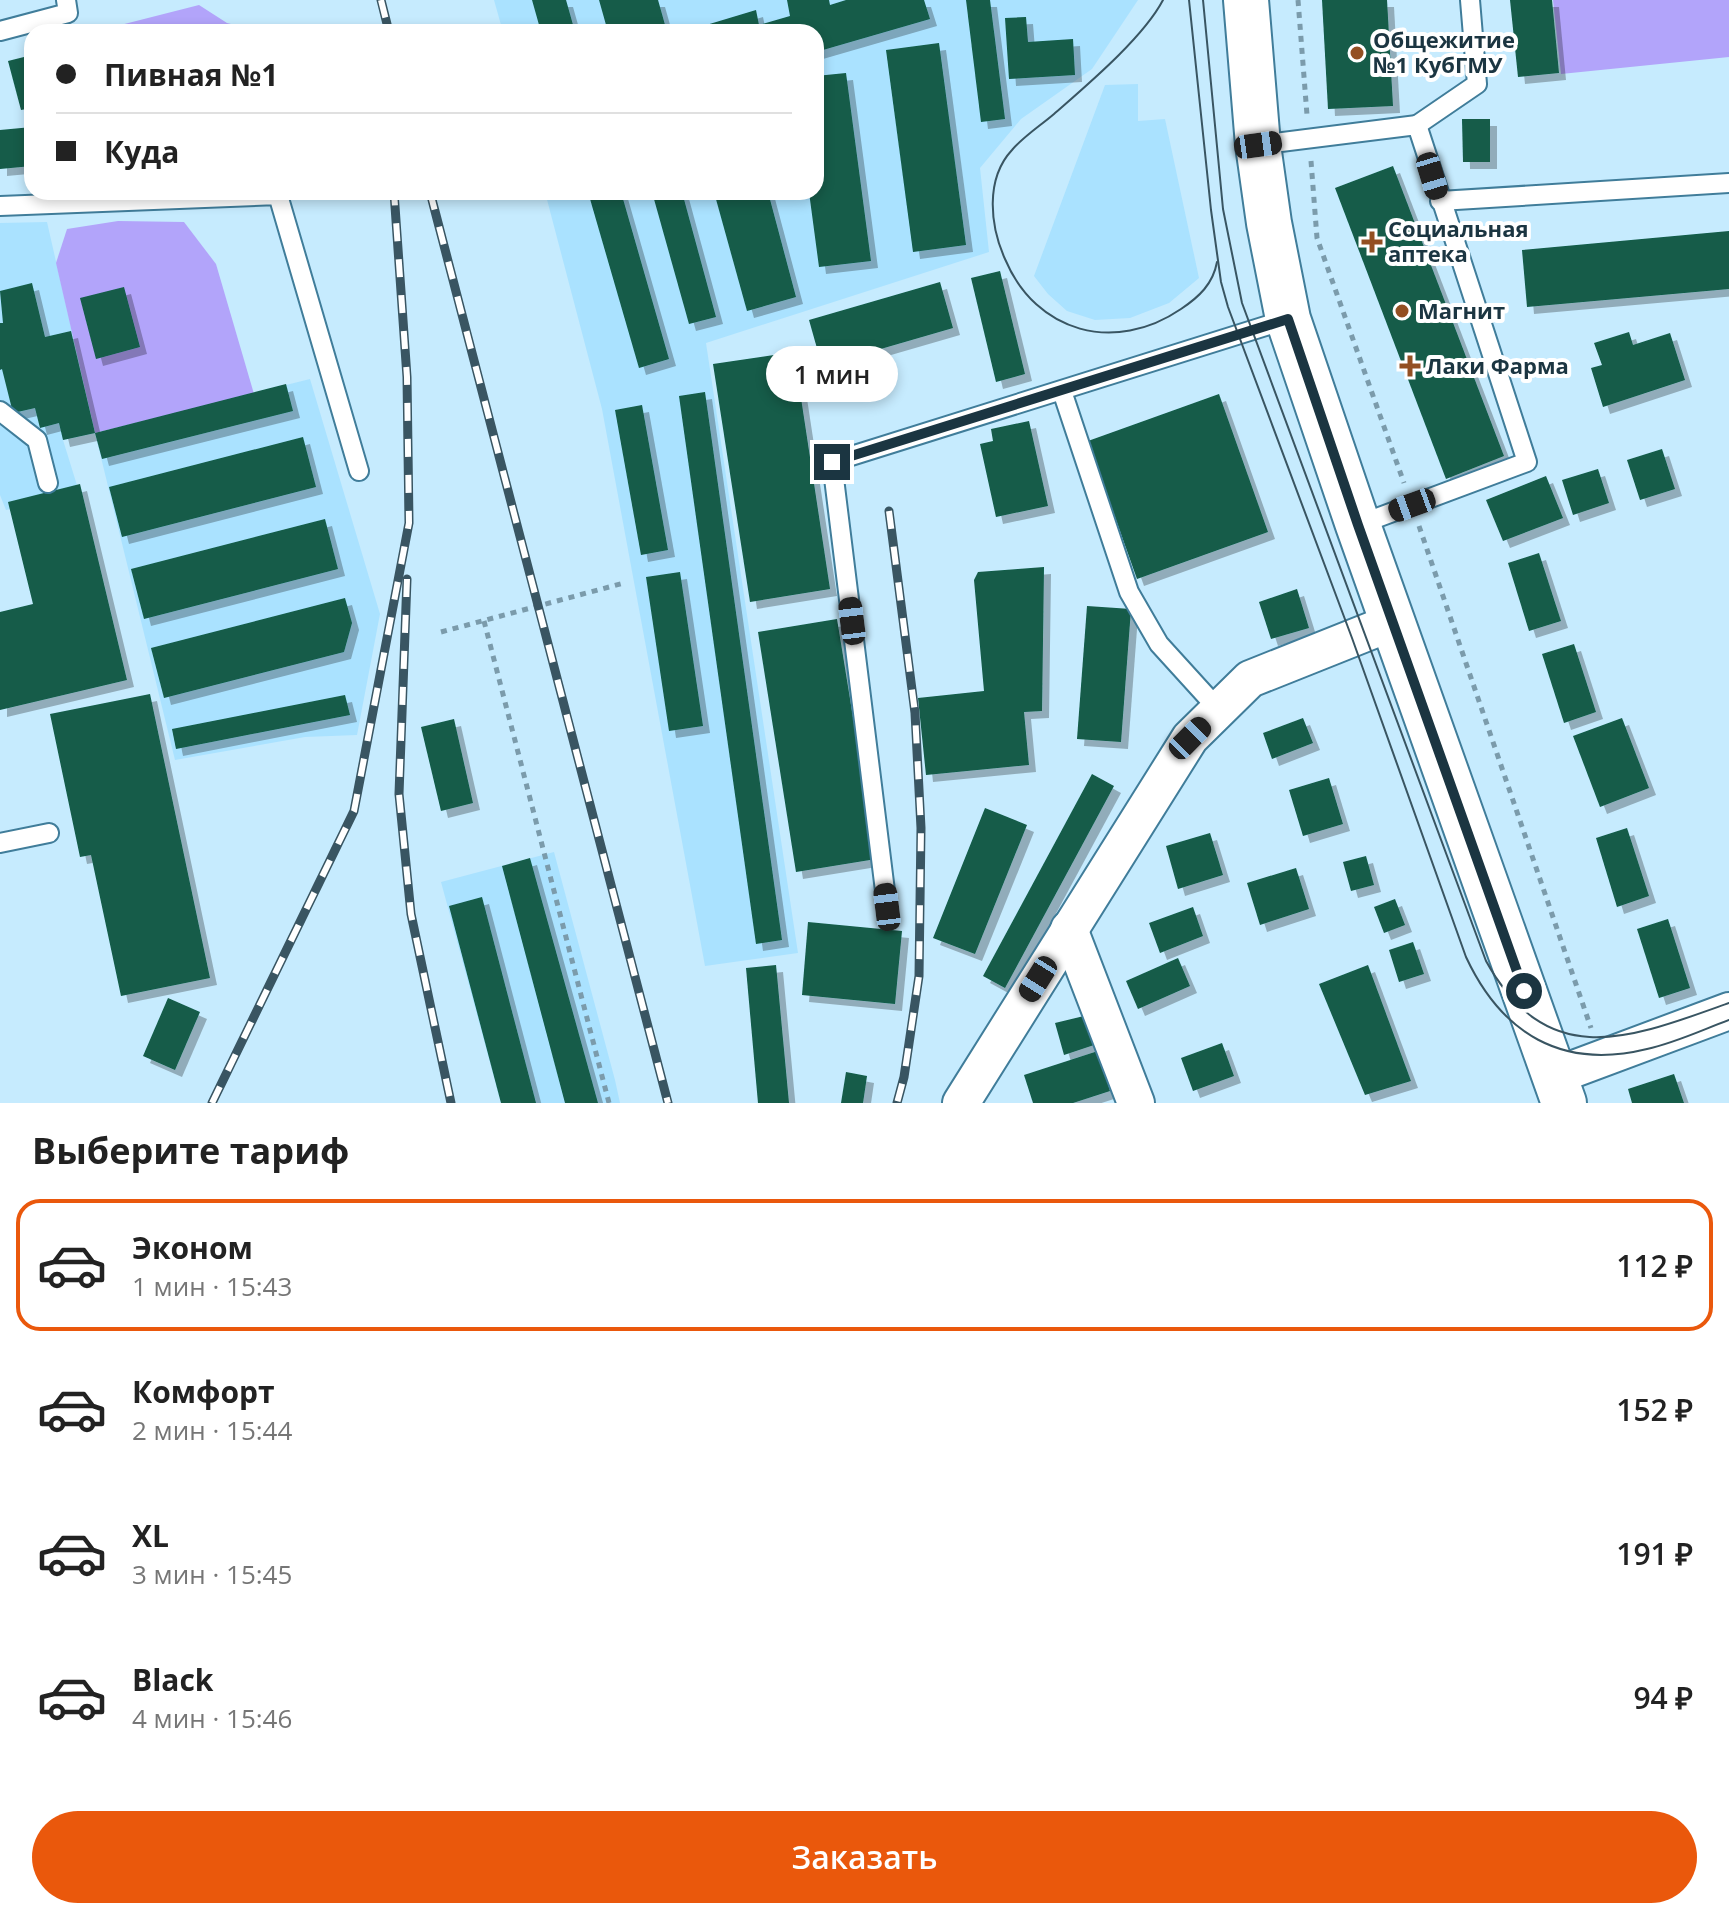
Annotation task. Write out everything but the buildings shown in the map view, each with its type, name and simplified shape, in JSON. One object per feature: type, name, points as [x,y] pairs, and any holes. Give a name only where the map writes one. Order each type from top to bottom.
[{"type":"main road","points":[[1246,0],[1258,145],[1269,223],[1288,319],[1358,525],[1560,1090]]},
{"type":"street","points":[[961,1103],[1190,738],[1250,679],[1393,622]]},
{"type":"street","points":[[1069,929],[1136,1103]]},
{"type":"street","points":[[1560,1090],[1602,1059],[1729,1011]]},
{"type":"lane","points":[[26,24],[68,13],[66,0]]},
{"type":"lane","points":[[1258,145],[1417,125],[1477,84],[1470,0]]},
{"type":"lane","points":[[0,31],[24,25]]},
{"type":"lane","points":[[1358,525],[1527,462],[1417,125]]},
{"type":"lane","points":[[1440,201],[1729,183]]},
{"type":"lane","points":[[0,206],[152,200]]},
{"type":"lane","points":[[279,200],[359,471]]},
{"type":"lane","points":[[887,907],[832,462],[1288,319]]},
{"type":"lane","points":[[1062,391],[1129,592],[1159,644],[1219,710]]},
{"type":"lane","points":[[0,411],[37,440],[48,483]]},
{"type":"lane","points":[[0,843],[49,833]]},
{"type":"path","points":[[1298,0],[1317,238],[1602,1059]]},
{"type":"path","points":[[441,632],[624,583]]},
{"type":"path","points":[[484,621],[609,1103]]},
{"type":"shaded area","points":[[494,0],[1138,0],[1092,69],[1021,119],[980,168],[989,252],[706,343],[798,953],[705,966],[602,409],[547,200],[824,200],[824,24],[501,24]]},
{"type":"shaded area","points":[[1553,0],[1729,0],[1729,57],[1561,74]]},
{"type":"shaded area","points":[[199,5],[231,24],[124,24]]},
{"type":"shaded area","points":[[1138,84],[1138,121],[1165,119],[1199,278],[1169,303],[1130,318],[1095,320],[1067,311],[1034,276],[1105,85]]},
{"type":"shaded area","points":[[118,221],[184,222],[216,264],[254,394],[95,433],[56,263],[67,229]]},
{"type":"shaded area","points":[[47,222],[95,433],[63,440],[80,495],[6,510],[0,495],[0,223]]},
{"type":"shaded area","points":[[310,379],[380,614],[357,735],[305,737],[175,760],[95,433]]},
{"type":"shaded area","points":[[554,852],[620,1103],[501,1103],[441,882]]},
{"type":"tram line","points":[[1163,0],[1142,30],[1113,60],[1022,140],[1003,162],[994,189],[996,232],[1005,259],[1019,284],[1036,304],[1057,319],[1080,329],[1130,331],[1156,323],[1194,300],[1212,277],[1217,262]]},
{"type":"tram line","points":[[1189,0],[1211,210],[1221,282],[1228,307],[1352,638],[1466,957],[1498,1007],[1538,1040],[1562,1049],[1588,1054],[1647,1049],[1729,1020]]},
{"type":"tram line","points":[[1203,0],[1223,209],[1242,303],[1486,961],[1510,996],[1536,1020],[1564,1033],[1594,1037],[1625,1035],[1729,1003]]},
{"type":"railway","points":[[381,0],[387,24]]},
{"type":"railway","points":[[212,1103],[354,811],[409,523],[407,377],[395,200]]},
{"type":"railway","points":[[432,200],[668,1103]]},
{"type":"railway","points":[[889,511],[915,713],[921,828],[919,976],[904,1077],[897,1103]]},
{"type":"railway","points":[[407,579],[399,794],[411,914],[451,1103]]},
{"type":"place","name":"Общежитие №1 КубГМУ","points":[[1357,53]]},
{"type":"place","name":"Социальная аптека","points":[[1372,242]]},
{"type":"place","name":"Магнит","points":[[1402,311]]},
{"type":"place","name":"Лаки Фарма","points":[[1410,366]]},
{"type":"route","points":[[832,462],[1288,319],[1524,991]]}]
